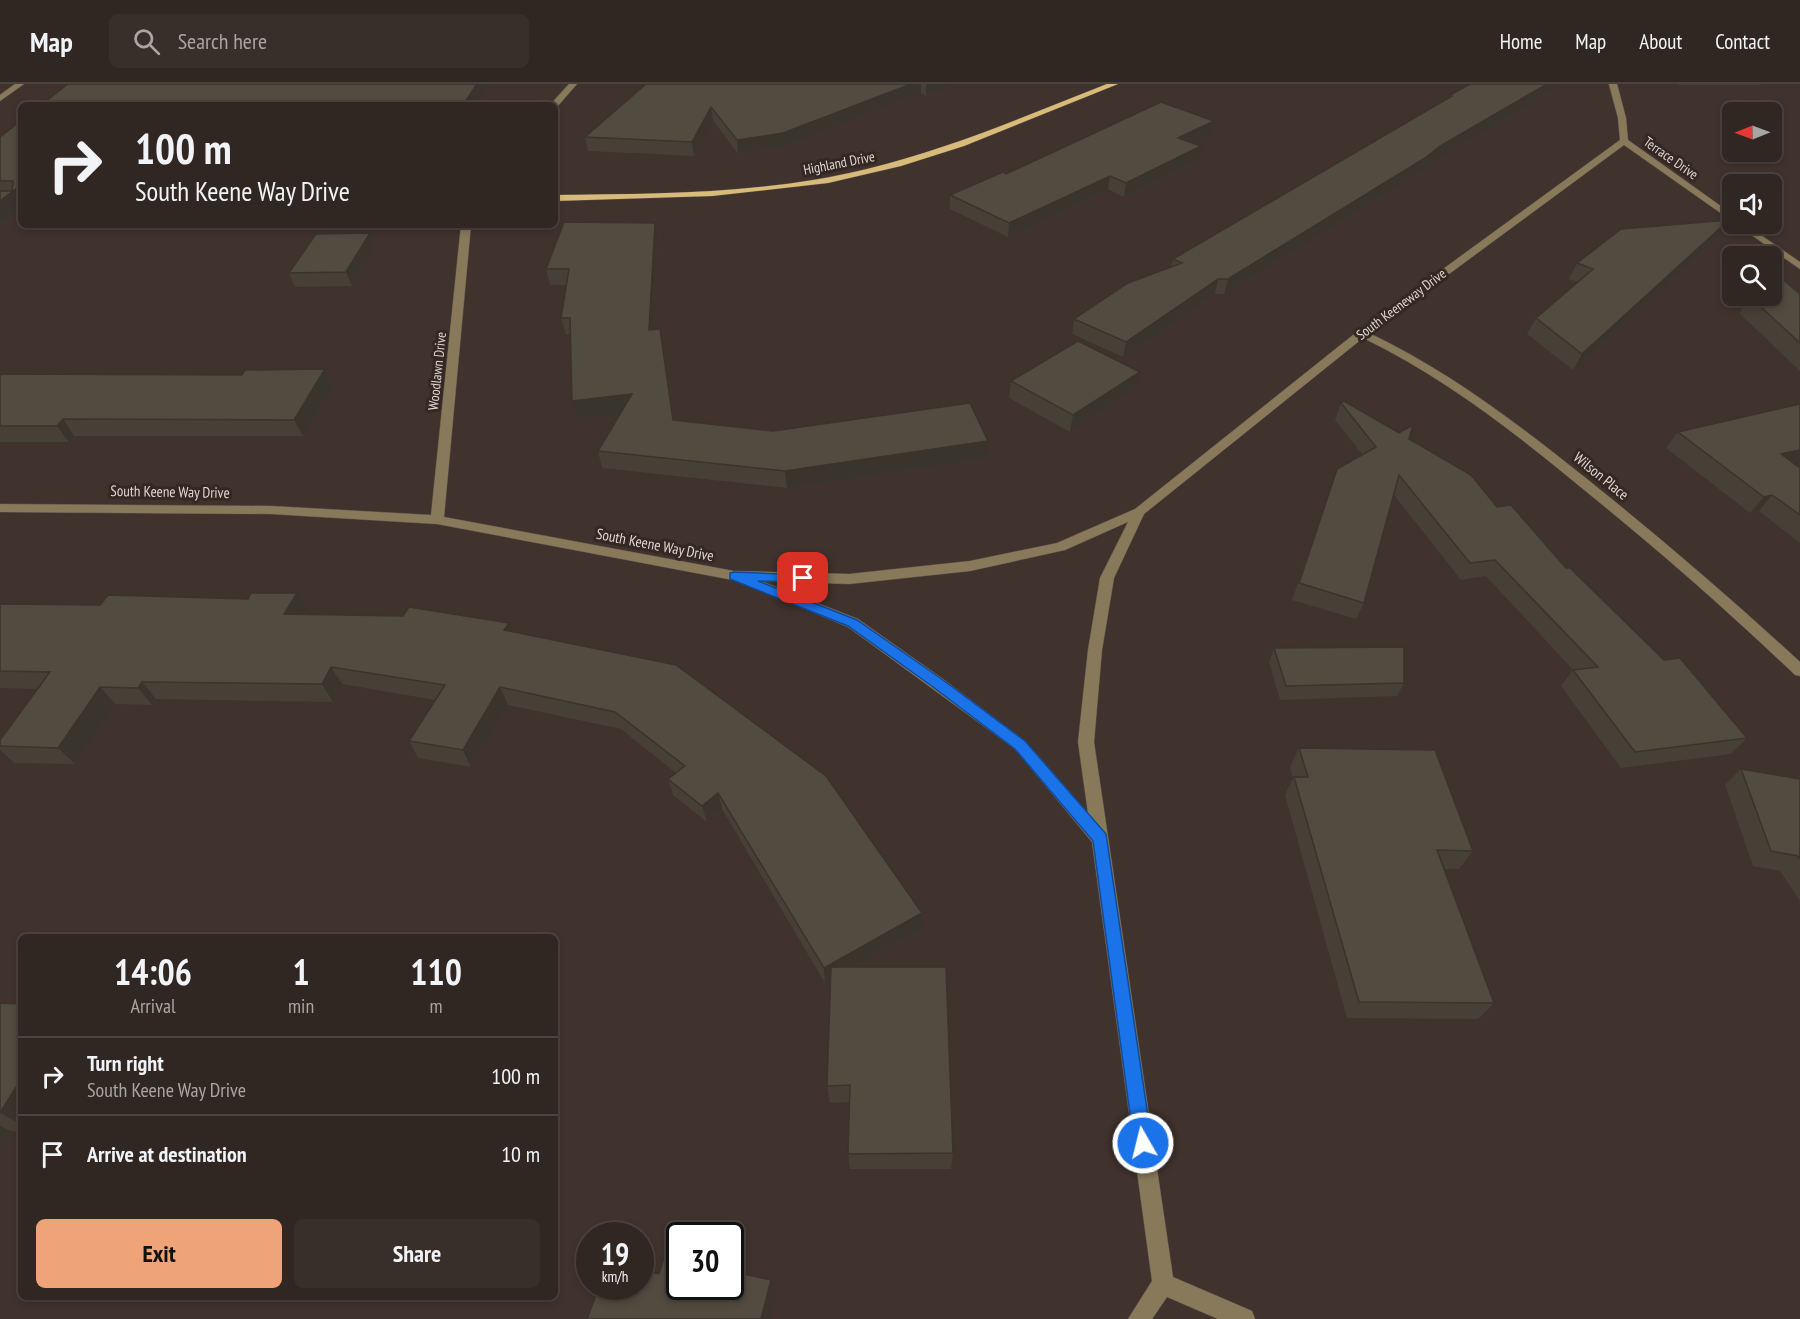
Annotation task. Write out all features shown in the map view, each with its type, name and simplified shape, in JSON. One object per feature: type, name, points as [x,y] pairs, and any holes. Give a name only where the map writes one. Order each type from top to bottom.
[{"type":"main road","name":"Highland Drive","points":[[558,198],[721,193],[786,186],[855,174],[948,149],[1114,84]]},
{"type":"street","points":[[0,99],[20,84]]},
{"type":"street","points":[[557,102],[573,84]]},
{"type":"street","points":[[1612,84],[1622,118],[1624,141]]},
{"type":"street","name":"Terrace Drive","points":[[1624,141],[1722,211]]},
{"type":"street","name":"South Keeneway Drive","points":[[1140,512],[1362,333],[1624,141]]},
{"type":"street","name":"Woodlawn Drive","points":[[437,520],[466,228]]},
{"type":"street","points":[[1754,234],[1800,266]]},
{"type":"street","name":"Wilson Place","points":[[1362,333],[1401,351],[1464,390],[1531,441],[1650,537],[1800,671]]},
{"type":"street","name":"South Keene Way Drive","points":[[0,508],[272,510],[437,520],[734,576],[849,579],[970,566],[1060,548],[1140,512]]},
{"type":"street","points":[[1139,1319],[1163,1284],[1086,742],[1095,650],[1107,578],[1140,512]]},
{"type":"street","points":[[734,576],[853,623],[938,683],[1020,745],[1100,838]]},
{"type":"street","points":[[1163,1284],[1244,1319]]},
{"type":"building","points":[[68,84],[477,84],[465,102],[45,102]]},
{"type":"building","points":[[646,84],[911,84],[783,133],[737,140],[711,107],[692,142],[585,137]]},
{"type":"building","points":[[1470,84],[1547,84],[1440,146],[1425,158],[1228,279],[1218,279],[1126,342],[1074,319],[1128,283],[1182,263],[1173,259]]},
{"type":"building","points":[[1161,102],[1214,121],[1178,138],[1201,146],[1126,183],[1110,176],[1009,223],[950,195],[1003,172],[1006,174]]},
{"type":"building","points":[[18,123],[18,187],[0,201],[0,191],[12,191],[13,181],[0,181],[0,137]]},
{"type":"building","points":[[1722,221],[1722,226],[1582,354],[1536,318],[1593,269],[1577,263],[1621,229]]},
{"type":"building","points":[[564,222],[655,223],[649,330],[660,329],[673,420],[773,431],[970,403],[988,441],[785,471],[598,451],[632,394],[572,401],[570,318],[561,318],[569,269],[546,269]]},
{"type":"building","points":[[370,233],[346,272],[289,273],[316,234]]},
{"type":"building","points":[[1782,279],[1800,294],[1800,343],[1760,306],[1782,306]]},
{"type":"building","points":[[1078,341],[1140,372],[1073,415],[1011,381]]},
{"type":"building","points":[[325,369],[294,420],[63,419],[57,426],[0,426],[0,374],[242,375],[245,370]]},
{"type":"building","points":[[1344,401],[1399,433],[1413,425],[1409,439],[1471,475],[1497,507],[1511,505],[1566,568],[1570,568],[1664,660],[1680,658],[1747,738],[1635,752],[1573,670],[1598,667],[1495,560],[1470,563],[1399,475],[1364,603],[1299,583],[1337,469],[1376,447],[1341,403]]},
{"type":"building","points":[[1800,404],[1800,450],[1781,454],[1800,468],[1800,515],[1772,495],[1764,497],[1678,432]]},
{"type":"building","points":[[251,593],[297,593],[284,614],[403,616],[409,607],[509,623],[504,630],[676,665],[826,776],[922,913],[824,968],[718,793],[702,806],[668,779],[685,766],[615,712],[500,687],[463,750],[409,741],[445,685],[331,667],[322,684],[142,682],[138,688],[100,687],[58,748],[0,746],[0,740],[50,672],[0,671],[0,604],[100,605],[108,595],[248,599]]},
{"type":"building","points":[[1404,647],[1404,683],[1286,686],[1274,648]]},
{"type":"building","points":[[1299,748],[1435,750],[1473,851],[1437,850],[1494,1003],[1359,1002],[1294,777],[1308,777]]},
{"type":"building","points":[[1741,769],[1800,779],[1800,859],[1798,856],[1771,851]]},
{"type":"building","points":[[831,967],[946,967],[953,1153],[848,1154],[850,1085],[827,1086]]},
{"type":"building","points":[[0,1003],[18,1004],[18,1084],[0,1113]]},
{"type":"building","points":[[666,1255],[666,1300],[744,1300],[744,1274],[771,1280],[761,1319],[587,1319],[594,1300],[654,1300],[654,1273],[659,1274]]},
{"type":"route","points":[[803,578],[734,576],[853,623],[938,683],[1020,745],[1100,838],[1143,1143]]}]
